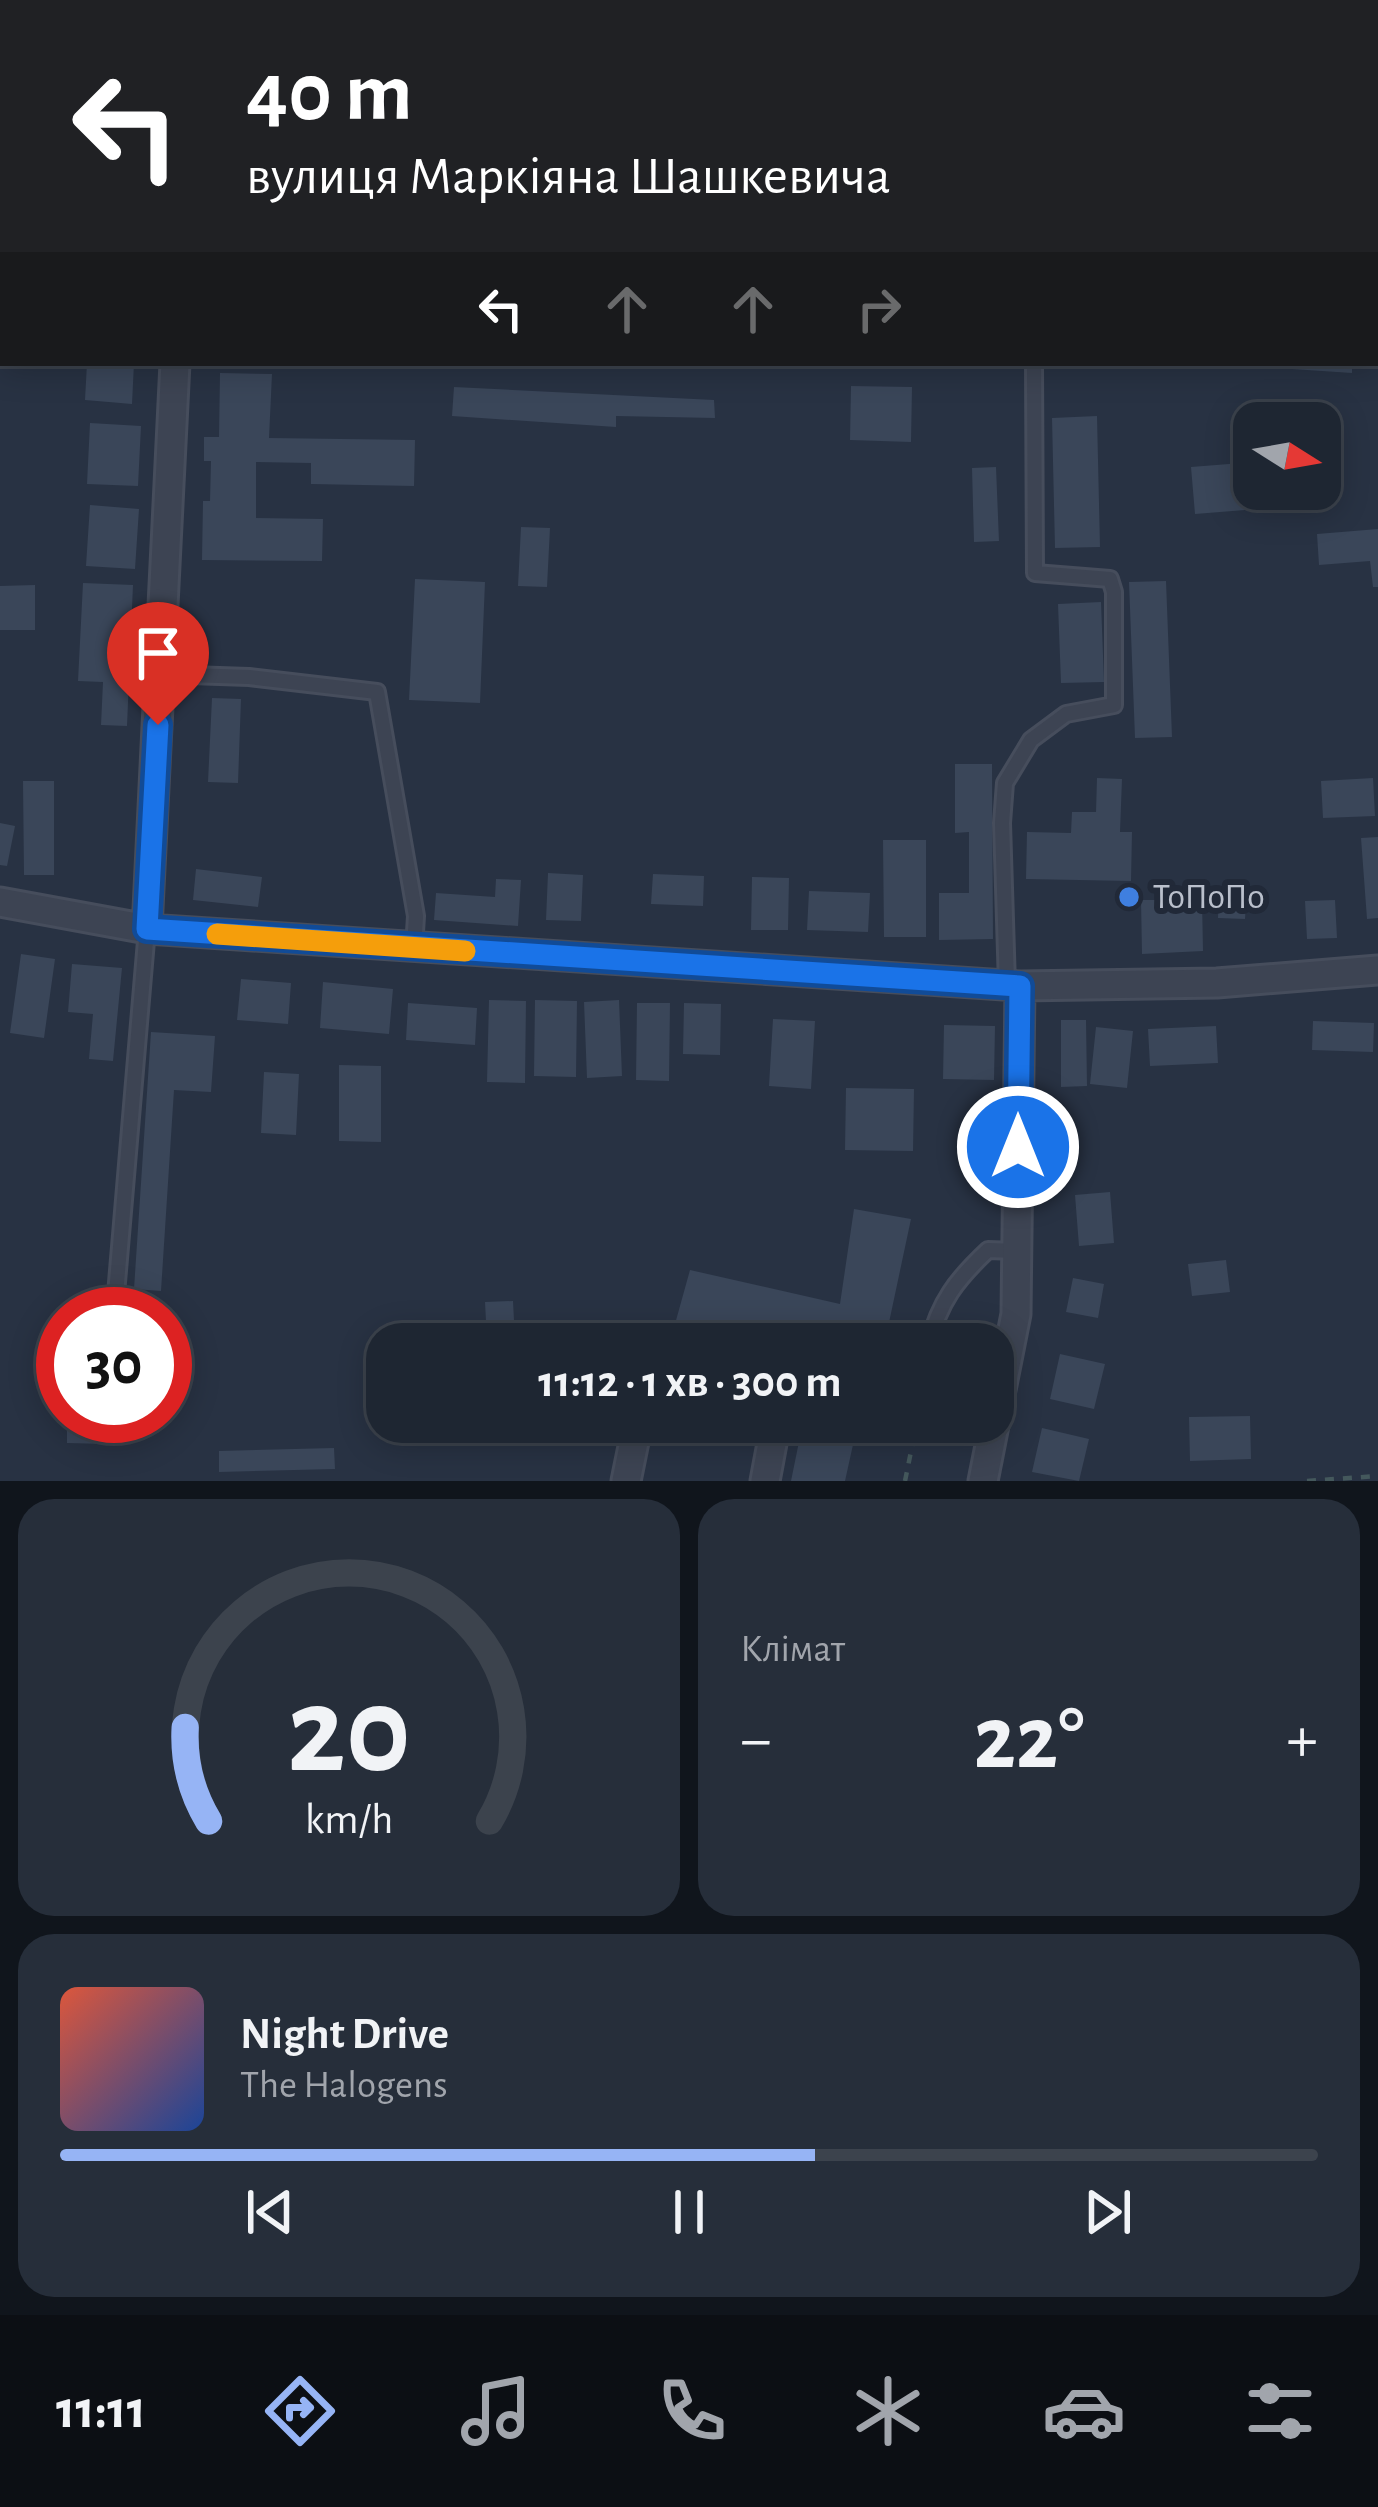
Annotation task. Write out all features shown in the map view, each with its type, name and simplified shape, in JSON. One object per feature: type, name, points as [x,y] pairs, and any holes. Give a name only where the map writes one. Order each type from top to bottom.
[{"type":"street","points":[[147,929],[175,366]]},
{"type":"street","points":[[0,902],[147,929],[1013,986],[1217,983],[1378,970]]},
{"type":"street","points":[[1013,986],[1014,1323]]},
{"type":"street","points":[[626,1481],[634,1443]]},
{"type":"street","points":[[765,1481],[772,1443]]},
{"type":"street","points":[[983,1481],[989,1443]]},
{"type":"lane","points":[[1013,986],[1002,823],[1005,782],[1031,740],[1066,714],[1114,705],[1114,592],[1109,579],[1035,573],[1034,366]]},
{"type":"lane","points":[[160,674],[249,677],[377,692],[416,916],[414,948]]},
{"type":"lane","points":[[117,1287],[147,929]]},
{"type":"lane","points":[[934,1323],[954,1282],[988,1250],[1017,1251]]},
{"type":"path","points":[[905,1481],[913,1443]]},
{"type":"path","points":[[1307,1481],[1378,1476]]},
{"type":"building","points":[[87,366],[134,366],[132,404],[85,400]]},
{"type":"building","points":[[1352,366],[1352,373],[1292,369]]},
{"type":"building","points":[[220,373],[272,374],[269,438],[415,440],[414,486],[311,484],[311,463],[256,462],[256,518],[323,519],[322,561],[202,560],[203,501],[210,501],[211,461],[204,461],[204,437],[219,437]]},
{"type":"building","points":[[851,386],[912,387],[911,442],[850,440]]},
{"type":"building","points":[[454,387],[714,400],[715,418],[616,416],[616,427],[452,416]]},
{"type":"building","points":[[1097,416],[1100,547],[1055,548],[1052,418]]},
{"type":"building","points":[[90,423],[141,426],[138,486],[87,484]]},
{"type":"building","points":[[1233,464],[1233,510],[1245,510],[1195,514],[1191,467]]},
{"type":"building","points":[[996,467],[999,541],[974,542],[972,468]]},
{"type":"building","points":[[90,505],[139,509],[135,569],[86,566]]},
{"type":"building","points":[[521,527],[550,528],[547,587],[518,586]]},
{"type":"building","points":[[1378,529],[1378,587],[1373,587],[1370,561],[1319,565],[1317,534]]},
{"type":"building","points":[[415,579],[485,582],[480,703],[409,700]]},
{"type":"building","points":[[1166,581],[1172,737],[1135,738],[1129,582]]},
{"type":"building","points":[[83,583],[133,585],[127,726],[101,725],[103,682],[78,681]]},
{"type":"building","points":[[35,585],[35,630],[0,630],[0,586]]},
{"type":"building","points":[[1101,602],[1104,682],[1061,683],[1058,604]]},
{"type":"building","points":[[212,698],[241,699],[238,783],[208,782]]},
{"type":"building","points":[[955,764],[992,764],[993,939],[939,940],[939,893],[969,893],[969,832],[955,833]]},
{"type":"building","points":[[1097,778],[1122,779],[1120,832],[1132,832],[1131,881],[1026,879],[1027,832],[1071,833],[1072,812],[1096,812]]},
{"type":"building","points":[[1373,778],[1375,816],[1323,818],[1321,781]]},
{"type":"building","points":[[23,781],[54,781],[54,875],[24,875]]},
{"type":"building","points":[[0,823],[15,826],[7,866],[0,865]]},
{"type":"building","points":[[1378,837],[1378,918],[1367,919],[1361,838]]},
{"type":"building","points":[[883,840],[926,840],[926,937],[884,937]]},
{"type":"building","points":[[196,869],[262,877],[258,907],[193,900]]},
{"type":"building","points":[[548,873],[583,875],[581,921],[546,920]]},
{"type":"building","points":[[653,874],[704,876],[703,906],[651,904]]},
{"type":"building","points":[[752,877],[789,878],[788,930],[751,930]]},
{"type":"building","points":[[496,879],[521,880],[518,926],[434,920],[436,893],[495,897]]},
{"type":"building","points":[[1219,886],[1247,887],[1245,919],[1218,918]]},
{"type":"building","points":[[809,891],[870,893],[868,932],[807,930]]},
{"type":"building","points":[[1141,900],[1202,900],[1203,951],[1142,954]]},
{"type":"building","points":[[1335,900],[1337,938],[1307,939],[1305,901]]},
{"type":"building","points":[[21,954],[55,959],[44,1038],[10,1033]]},
{"type":"building","points":[[72,964],[122,968],[113,1061],[89,1059],[93,1014],[68,1012]]},
{"type":"building","points":[[241,979],[291,983],[288,1024],[237,1020]]},
{"type":"building","points":[[323,982],[393,989],[389,1034],[320,1028]]},
{"type":"building","points":[[489,1000],[526,1001],[525,1083],[487,1082]]},
{"type":"building","points":[[535,1000],[577,1001],[576,1077],[534,1076]]},
{"type":"building","points":[[619,1000],[622,1076],[587,1078],[584,1002]]},
{"type":"building","points":[[408,1003],[477,1008],[475,1045],[406,1040]]},
{"type":"building","points":[[637,1003],[670,1003],[669,1081],[636,1080]]},
{"type":"building","points":[[684,1003],[721,1004],[720,1055],[683,1054]]},
{"type":"building","points":[[773,1019],[815,1021],[811,1089],[769,1086]]},
{"type":"building","points":[[1061,1020],[1086,1020],[1087,1086],[1061,1087]]},
{"type":"building","points":[[1313,1021],[1374,1023],[1373,1052],[1312,1050]]},
{"type":"building","points":[[944,1025],[995,1026],[994,1080],[943,1079]]},
{"type":"building","points":[[1216,1026],[1218,1063],[1150,1066],[1148,1029]]},
{"type":"building","points":[[1096,1027],[1133,1031],[1127,1088],[1090,1084]]},
{"type":"building","points":[[151,1032],[215,1036],[211,1092],[174,1090],[161,1287],[134,1287]]},
{"type":"building","points":[[339,1065],[381,1066],[381,1142],[339,1141]]},
{"type":"building","points":[[264,1072],[299,1074],[296,1135],[261,1133]]},
{"type":"building","points":[[846,1088],[914,1089],[913,1151],[845,1150]]},
{"type":"building","points":[[1110,1192],[1114,1243],[1079,1246],[1075,1195]]},
{"type":"building","points":[[854,1209],[911,1219],[889,1323],[675,1323],[690,1270],[840,1304]]},
{"type":"building","points":[[1226,1260],[1230,1292],[1192,1296],[1188,1264]]},
{"type":"building","points":[[1073,1278],[1104,1284],[1098,1318],[1066,1312]]},
{"type":"building","points":[[513,1301],[514,1323],[486,1323],[485,1302]]},
{"type":"building","points":[[1060,1354],[1105,1364],[1094,1409],[1050,1399]]},
{"type":"building","points":[[1250,1416],[1251,1459],[1190,1461],[1189,1417]]},
{"type":"building","points":[[1042,1428],[1089,1439],[1079,1481],[1032,1472]]},
{"type":"building","points":[[799,1443],[853,1443],[845,1481],[791,1481]]},
{"type":"building","points":[[334,1448],[335,1469],[219,1472],[219,1451]]},
{"type":"slow traffic","points":[[217,934],[465,951]]},
{"type":"place","name":"ТоПоПо","points":[[1129,897]]},
{"type":"route","points":[[158,725],[147,929],[1020,986],[1018,1147]]}]
